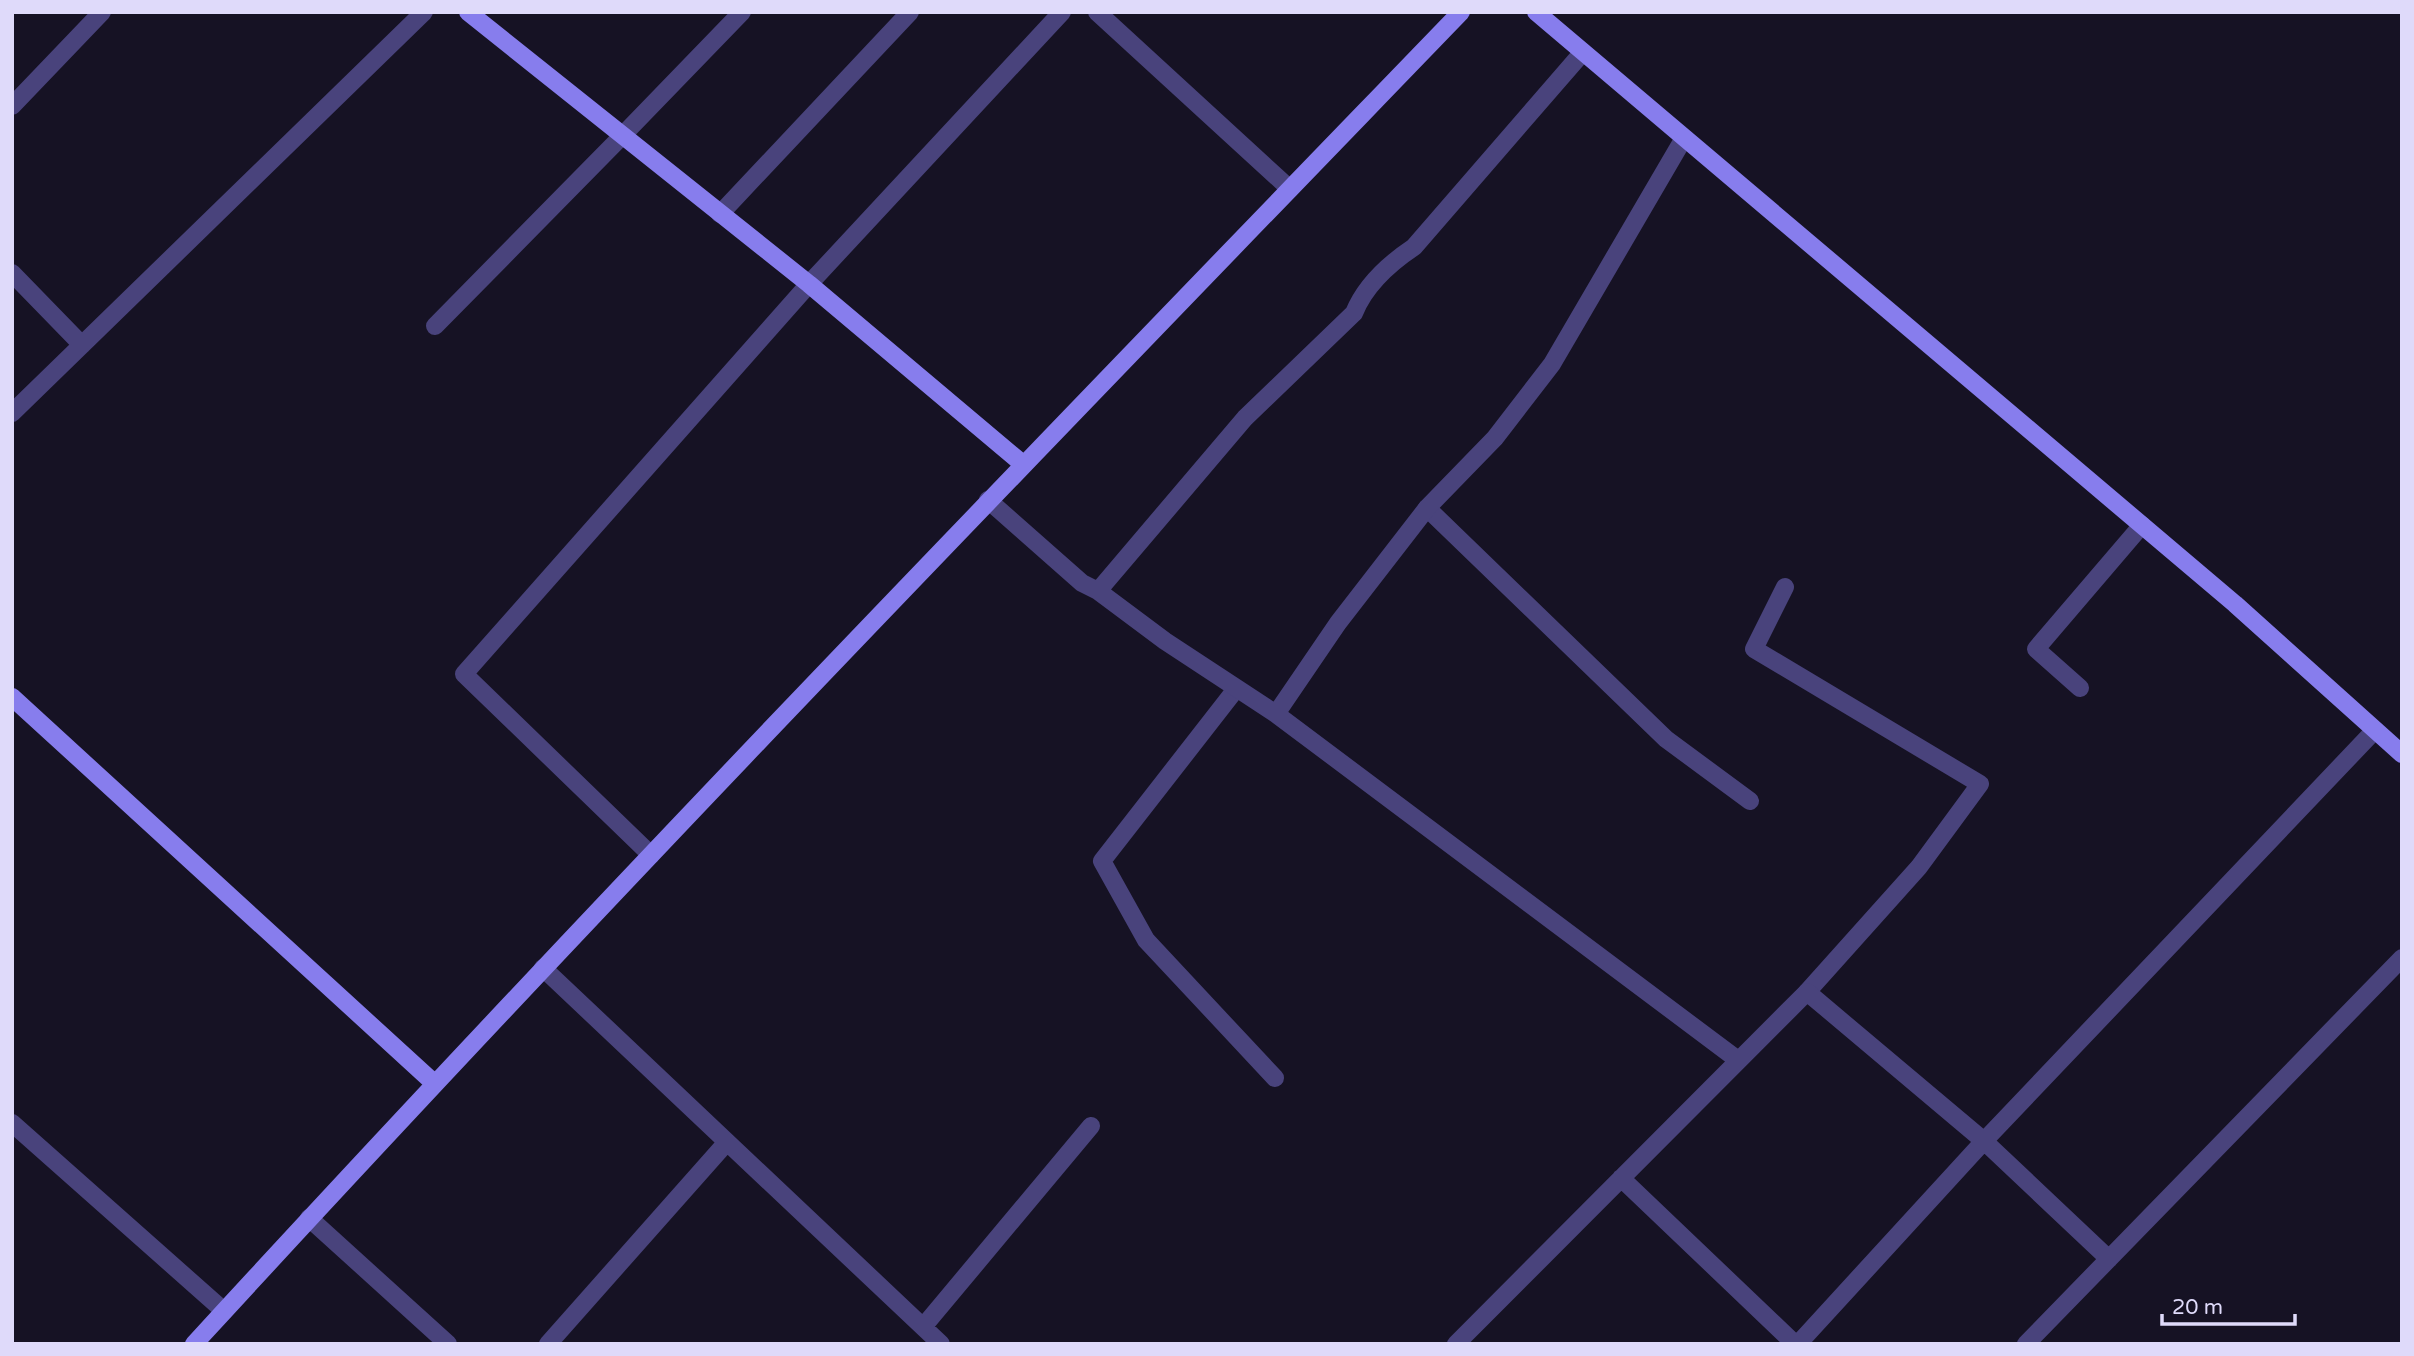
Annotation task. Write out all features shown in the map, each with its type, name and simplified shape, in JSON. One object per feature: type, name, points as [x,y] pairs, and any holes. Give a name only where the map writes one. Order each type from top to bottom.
[{"type":"street","points":[[12,106],[102,12]]},
{"type":"street","points":[[12,413],[424,12]]},
{"type":"street","points":[[468,12],[809,284],[1024,465]]},
{"type":"street","points":[[435,326],[742,12]]},
{"type":"street","points":[[720,214],[910,12]]},
{"type":"street","points":[[651,855],[464,674],[809,284],[1062,12]]},
{"type":"street","points":[[1097,12],[1290,189]]},
{"type":"street","points":[[194,1344],[434,1083],[988,500],[1461,12]]},
{"type":"street","points":[[1536,12],[2142,524],[2402,754]]},
{"type":"street","points":[[1098,591],[1245,418],[1354,313],[1360,298],[1395,260],[1414,247],[1583,52]]},
{"type":"street","points":[[1276,714],[1338,623],[1427,508],[1495,438],[1552,364],[1684,138]]},
{"type":"street","points":[[12,273],[82,345]]},
{"type":"street","points":[[988,500],[1082,583],[1098,591],[1165,642],[1276,714],[1738,1060]]},
{"type":"street","points":[[1427,508],[1666,739],[1750,801]]},
{"type":"street","points":[[2080,688],[2036,649],[2142,524]]},
{"type":"street","points":[[1455,1344],[1807,992],[1919,867],[1980,784],[1754,649],[1785,587]]},
{"type":"street","points":[[1236,689],[1102,861],[1146,940],[1275,1078]]},
{"type":"street","points":[[12,697],[434,1083]]},
{"type":"street","points":[[1621,1178],[1797,1344],[1984,1142],[2375,730]]},
{"type":"street","points":[[2026,1344],[2402,958]]},
{"type":"street","points":[[543,968],[941,1344]]},
{"type":"street","points":[[1807,992],[1984,1142],[2109,1259]]},
{"type":"street","points":[[12,1123],[224,1311]]},
{"type":"street","points":[[923,1327],[1090,1126]]},
{"type":"street","points":[[548,1344],[727,1142]]},
{"type":"street","points":[[309,1218],[448,1344]]}]
